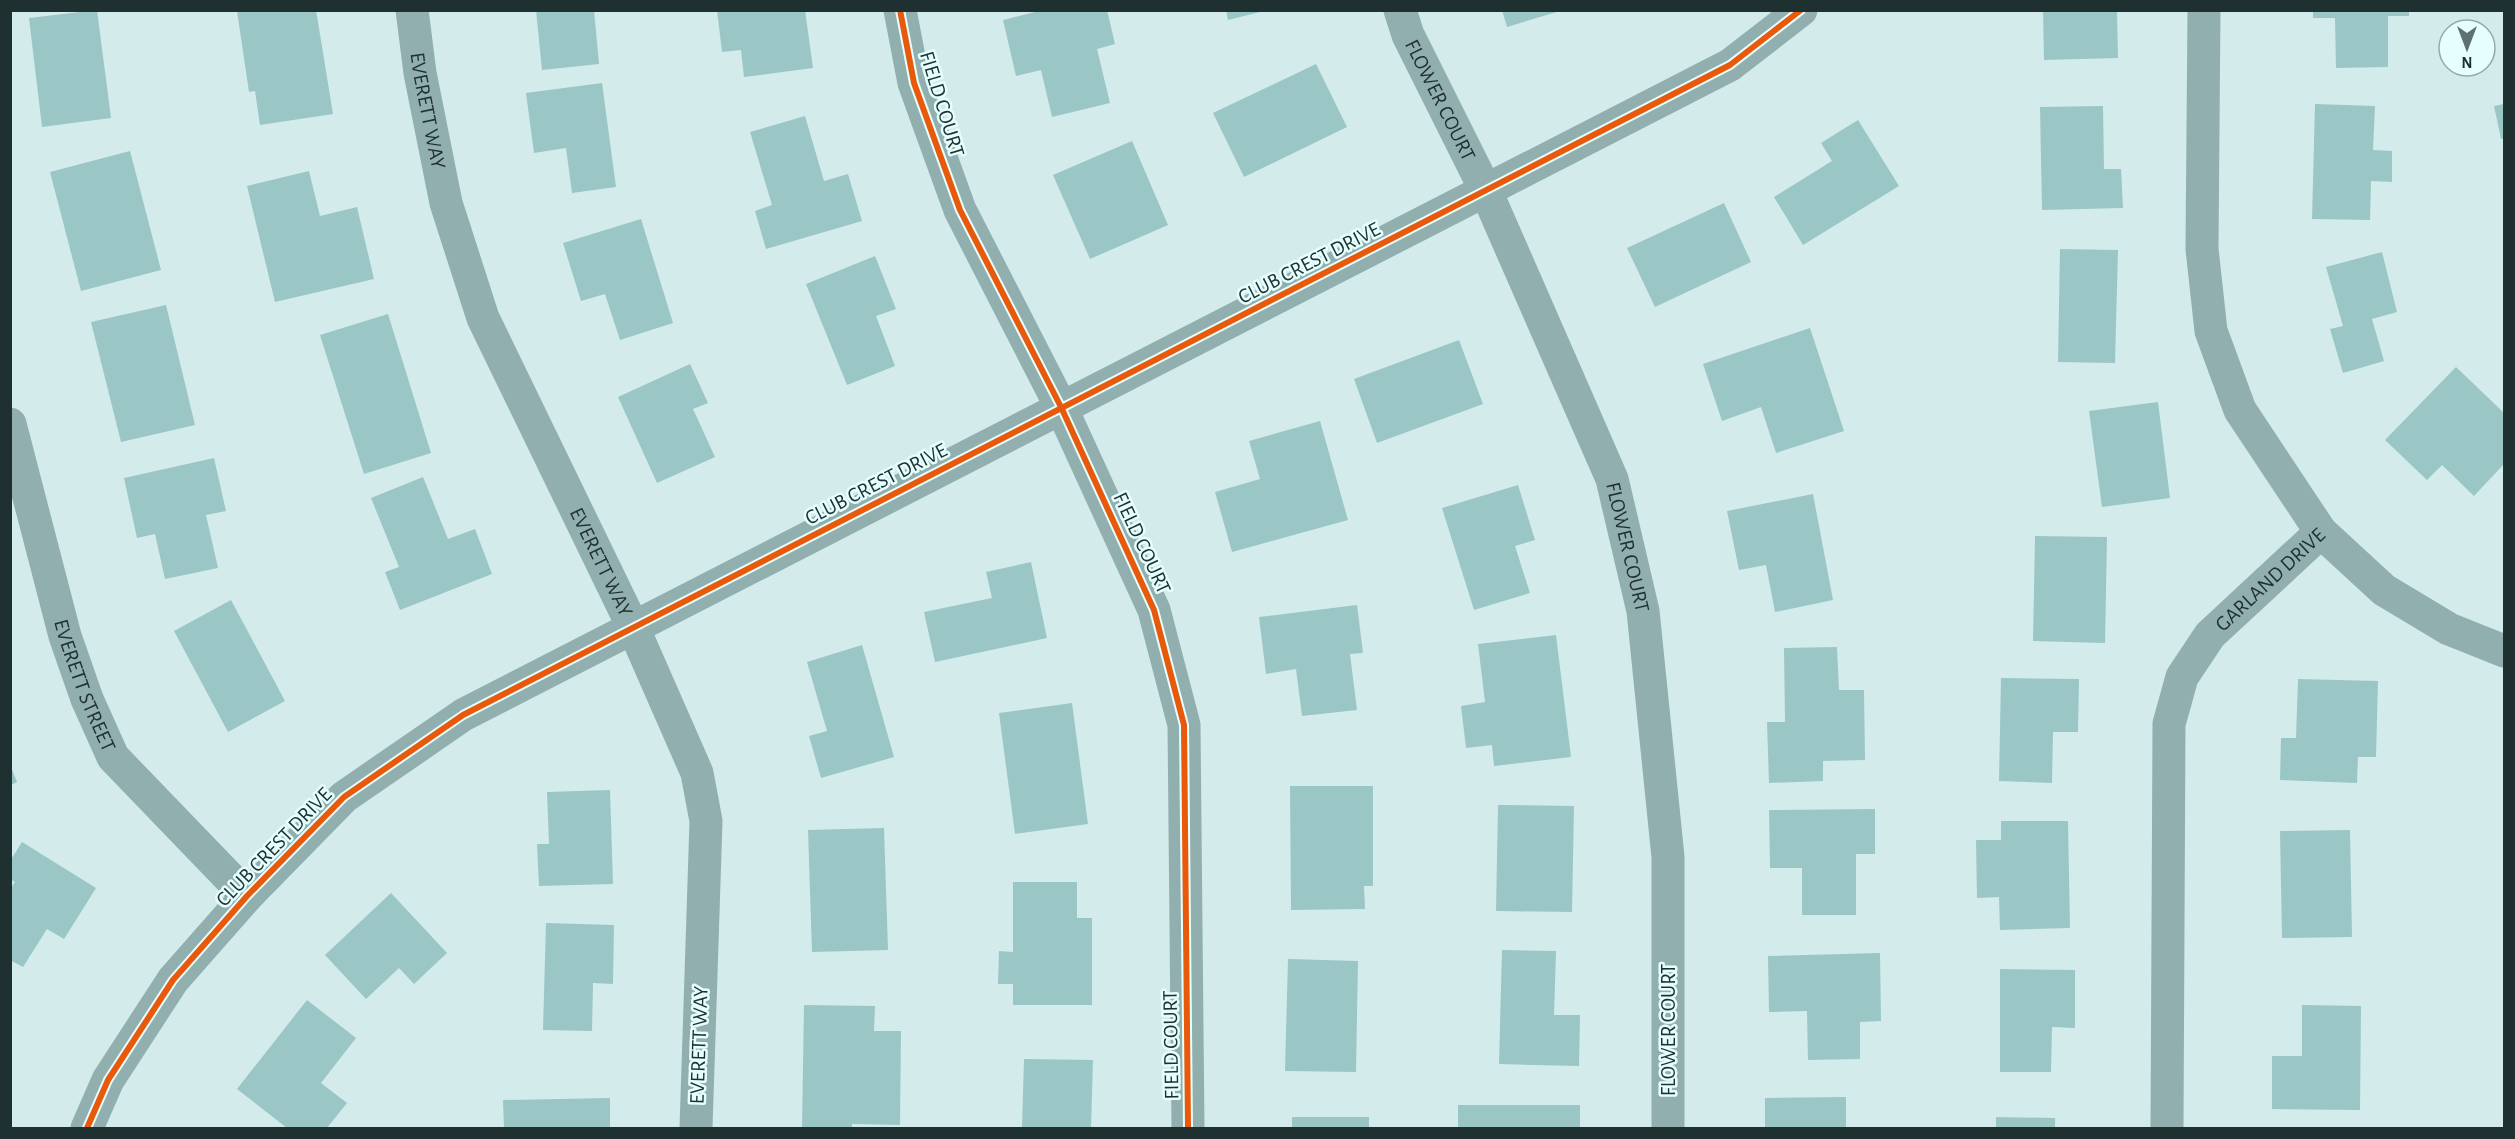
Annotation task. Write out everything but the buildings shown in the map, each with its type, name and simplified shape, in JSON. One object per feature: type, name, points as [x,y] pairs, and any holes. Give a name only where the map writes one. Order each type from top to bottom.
[{"type":"street","name":"EVERETT WAY","points":[[412,10],[420,72],[446,203],[483,318],[633,627],[697,773],[706,820],[696,1128]]},
{"type":"street","name":"FIELD COURT","points":[[900,10],[914,83],[960,210],[1062,407],[1154,610],[1184,725],[1188,1128]]},
{"type":"street","name":"FLOWER COURT","points":[[1400,10],[1408,35],[1486,191],[1612,479],[1643,611],[1668,857],[1668,1128]]},
{"type":"street","name":"CLUB CREST DRIVE","points":[[87,1128],[108,1080],[173,980],[247,896],[344,797],[463,715],[1730,66],[1801,10]]},
{"type":"street","name":"GARLAND DRIVE","points":[[2167,1128],[2169,723],[2182,677],[2210,635],[2321,532],[2240,410],[2211,331],[2202,249],[2204,10]]},
{"type":"street","name":"EVERETT STREET","points":[[10,424],[65,636],[87,699],[113,757],[247,896]]},
{"type":"street","points":[[2321,532],[2384,590],[2449,629],[2505,651]]},
{"type":"cycle path","points":[[900,10],[914,83],[960,210],[1061,407],[1154,610],[1184,725],[1188,1128]]},
{"type":"cycle path","points":[[87,1128],[108,1080],[173,980],[247,896],[344,797],[463,715],[1730,65],[1801,10]]}]
